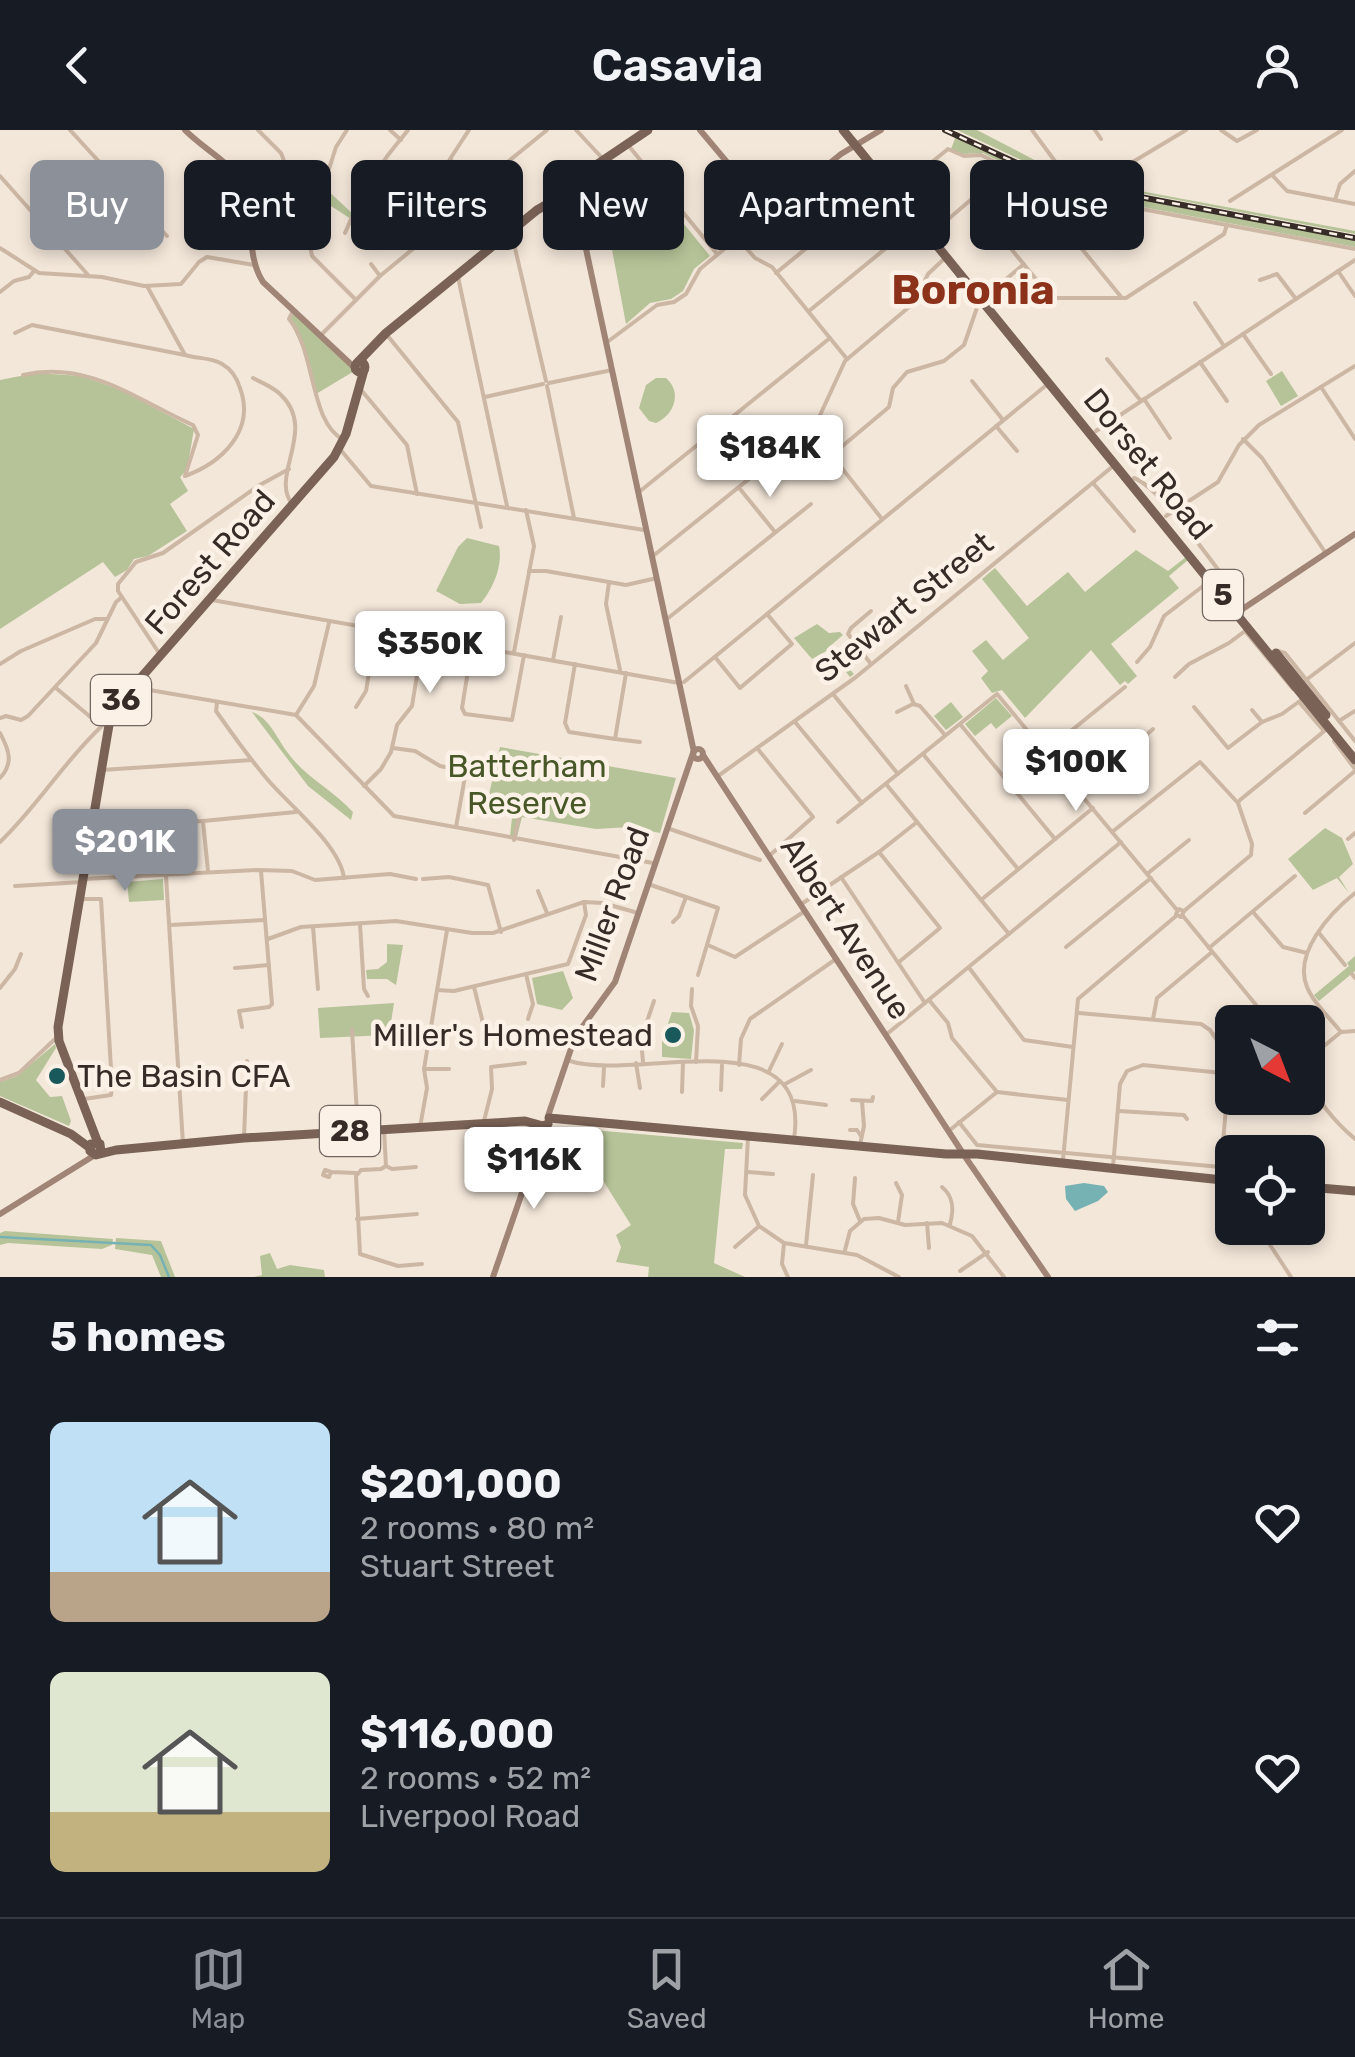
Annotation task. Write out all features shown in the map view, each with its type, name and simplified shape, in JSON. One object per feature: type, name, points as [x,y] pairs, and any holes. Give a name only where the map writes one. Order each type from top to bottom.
[{"type":"main road","points":[[186,130],[219,160]]},
{"type":"main road","name":"36","points":[[604,160],[640,130]]},
{"type":"main road","name":"36","points":[[604,160],[648,130]]},
{"type":"main road","points":[[700,130],[724,160]]},
{"type":"main road","name":"Dorset Road","points":[[843,130],[867,160]]},
{"type":"main road","points":[[832,160],[881,130]]},
{"type":"main road","name":"36","points":[[523,222],[543,206]]},
{"type":"main road","points":[[253,250],[254,265],[267,287],[359,366]]},
{"type":"main road","name":"36","points":[[359,366],[386,333],[488,250]]},
{"type":"main road","name":"Dorset Road","points":[[940,250],[1239,611],[1355,760]]},
{"type":"main road","name":"Albert Avenue","points":[[585,251],[697,755],[713,773],[764,858],[803,908],[968,1156]]},
{"type":"main road","name":"Forest Road","points":[[94,1143],[59,1038],[101,770],[104,726],[132,687],[212,600],[341,444],[358,389],[359,366]]},
{"type":"main road","name":"Dorset Road","points":[[1118,463],[1168,514],[1233,599],[1246,630],[1273,654],[1300,696],[1355,750]]},
{"type":"main road","points":[[1239,611],[1355,534]]},
{"type":"main road","name":"Miller Road","points":[[493,1277],[565,1059],[579,1030],[614,982],[688,767],[697,755]]},
{"type":"main road","name":"28","points":[[0,1102],[116,1150],[545,1119],[794,1140],[860,1141],[948,1154],[992,1154],[1215,1179]]},
{"type":"main road","name":"Albert Avenue","points":[[950,1130],[968,1156]]},
{"type":"main road","points":[[0,1214],[82,1165],[94,1143]]},
{"type":"main road","points":[[948,1154],[956,1149],[957,1143]]},
{"type":"main road","points":[[968,1156],[1048,1277]]},
{"type":"main road","points":[[1325,1188],[1355,1191]]},
{"type":"street","points":[[70,130],[167,236]]},
{"type":"street","points":[[258,130],[278,148],[283,160]]},
{"type":"street","points":[[331,164],[347,130]]},
{"type":"street","points":[[390,130],[401,140]]},
{"type":"street","points":[[386,160],[408,130]]},
{"type":"street","points":[[451,160],[469,130]]},
{"type":"street","points":[[510,160],[547,130]]},
{"type":"street","points":[[576,130],[604,160]]},
{"type":"street","points":[[1032,130],[1057,164],[1106,178],[1186,130]]},
{"type":"street","points":[[1095,130],[1101,139]]},
{"type":"street","points":[[1222,130],[1237,141],[1256,130]]},
{"type":"street","points":[[1235,201],[1342,130]]},
{"type":"street","points":[[628,145],[640,160]]},
{"type":"street","points":[[934,160],[948,149],[992,160]]},
{"type":"street","points":[[1335,200],[1340,184],[1355,172]]},
{"type":"street","points":[[1272,174],[1286,191],[1355,204]]},
{"type":"street","points":[[0,176],[89,276]]},
{"type":"street","points":[[950,218],[970,201]]},
{"type":"street","points":[[1144,210],[1355,249]]},
{"type":"street","points":[[684,214],[717,254]]},
{"type":"street","points":[[345,233],[351,219]]},
{"type":"street","points":[[1012,250],[1052,297],[1122,298],[1224,234],[1227,225]]},
{"type":"street","points":[[0,248],[32,270],[147,286],[181,284],[207,257],[254,265]]},
{"type":"street","points":[[311,250],[312,256],[356,300]]},
{"type":"street","points":[[321,334],[412,250]]},
{"type":"street","points":[[513,250],[574,518]]},
{"type":"street","points":[[606,343],[657,304],[679,300],[689,290],[697,272],[722,250]]},
{"type":"street","points":[[748,250],[776,273],[847,359]]},
{"type":"street","points":[[776,273],[804,250]]},
{"type":"street","points":[[808,312],[884,250]]},
{"type":"street","points":[[1083,250],[1122,298]]},
{"type":"street","points":[[653,556],[813,428],[847,359],[916,302],[928,274],[946,257]]},
{"type":"street","points":[[1093,432],[1355,260]]},
{"type":"street","points":[[371,264],[380,276]]},
{"type":"street","points":[[833,454],[889,407],[893,388],[907,372],[944,361],[964,346],[981,300],[1024,264]]},
{"type":"street","points":[[0,292],[14,281],[29,277],[32,270]]},
{"type":"street","points":[[1338,271],[1355,296]]},
{"type":"street","points":[[1260,280],[1277,274],[1296,298]]},
{"type":"street","points":[[457,275],[507,506]]},
{"type":"street","points":[[147,286],[185,355]]},
{"type":"street","points":[[1195,303],[1224,346]]},
{"type":"street","points":[[294,310],[290,319],[311,366],[322,416],[370,485],[646,529]]},
{"type":"street","points":[[15,333],[32,325],[210,359],[229,369],[240,387],[244,407],[241,428],[231,446],[218,458],[185,476],[198,435],[193,425],[112,384],[66,372],[22,375]]},
{"type":"street","points":[[386,333],[458,422],[480,527]]},
{"type":"street","points":[[1243,334],[1271,374]]},
{"type":"street","points":[[639,492],[830,338]]},
{"type":"street","points":[[1107,359],[1170,438]]},
{"type":"street","points":[[1200,362],[1228,401]]},
{"type":"street","points":[[1168,514],[1222,478],[1243,440],[1258,425],[1355,366]]},
{"type":"street","points":[[485,397],[612,370]]},
{"type":"street","points":[[253,378],[277,391],[292,410],[296,434],[287,496],[292,505]]},
{"type":"street","points":[[972,381],[1003,420]]},
{"type":"street","points":[[212,600],[679,681],[692,675],[1051,385]]},
{"type":"street","points":[[1321,387],[1355,438]]},
{"type":"street","points":[[358,389],[407,445],[417,494]]},
{"type":"street","points":[[996,426],[1018,451]]},
{"type":"street","points":[[813,428],[882,519]]},
{"type":"street","points":[[1243,440],[1262,458],[1326,553]]},
{"type":"street","name":"Stewart Street","points":[[713,773],[757,748],[833,694],[1118,463]]},
{"type":"street","points":[[162,656],[117,587],[136,562],[168,550],[288,469]]},
{"type":"street","points":[[1093,483],[1134,531]]},
{"type":"street","points":[[739,488],[775,532]]},
{"type":"street","points":[[667,619],[811,504]]},
{"type":"street","points":[[514,653],[534,546],[526,510]]},
{"type":"street","points":[[529,571],[626,584],[658,578]]},
{"type":"street","points":[[1137,662],[1151,646],[1164,616],[1210,580]]},
{"type":"street","points":[[609,582],[606,604],[623,672],[615,739]]},
{"type":"street","points":[[0,718],[24,720],[96,643],[122,597]]},
{"type":"street","points":[[871,610],[848,634],[871,664]]},
{"type":"street","points":[[714,656],[740,688],[792,644],[766,614]]},
{"type":"street","points":[[553,660],[561,617]]},
{"type":"street","points":[[0,664],[95,619],[107,619]]},
{"type":"street","points":[[296,715],[319,674],[330,622]]},
{"type":"street","points":[[356,707],[366,691],[376,630]]},
{"type":"street","points":[[1175,677],[1189,664],[1229,644],[1246,630],[1289,688],[1300,696],[1282,714],[1262,722],[1228,748],[1194,707]]},
{"type":"street","points":[[364,786],[381,770],[392,748],[398,722],[412,706],[423,638]]},
{"type":"street","points":[[1306,680],[1355,643]]},
{"type":"street","points":[[472,646],[463,712],[509,721],[524,655]]},
{"type":"street","points":[[1273,654],[1285,653],[1306,680],[1332,728],[1334,744],[1355,770],[1305,813]]},
{"type":"street","points":[[575,664],[566,730],[640,742]]},
{"type":"street","points":[[906,686],[914,704],[945,736]]},
{"type":"street","points":[[1046,752],[1125,686]]},
{"type":"street","points":[[132,687],[296,715],[394,816],[655,864]]},
{"type":"street","points":[[0,842],[59,776],[80,746],[104,726],[55,688]]},
{"type":"street","points":[[833,694],[898,774]]},
{"type":"street","points":[[838,822],[994,695],[1000,696],[1256,1005]]},
{"type":"street","points":[[216,702],[216,712],[252,760],[322,839],[342,868],[344,878]]},
{"type":"street","points":[[897,712],[914,704]]},
{"type":"street","points":[[1252,710],[1262,722]]},
{"type":"street","points":[[1238,804],[1355,711]]},
{"type":"street","points":[[795,721],[862,803]]},
{"type":"street","points":[[960,724],[1054,839]]},
{"type":"street","points":[[1332,728],[1355,741]]},
{"type":"street","points":[[1080,794],[1153,729]]},
{"type":"street","points":[[0,733],[10,763],[0,778]]},
{"type":"street","points":[[392,748],[415,752],[440,766],[466,771],[456,826]]},
{"type":"street","points":[[666,828],[764,858],[813,817],[757,748]]},
{"type":"street","points":[[923,754],[1018,869]]},
{"type":"street","points":[[101,770],[252,760]]},
{"type":"street","points":[[1062,1164],[1078,998],[1251,855],[1252,844],[1238,804],[1203,762],[1198,762],[1112,832]]},
{"type":"street","points":[[886,784],[1009,934]]},
{"type":"street","points":[[981,900],[1093,808]]},
{"type":"street","points":[[92,826],[203,822],[296,812]]},
{"type":"street","points":[[514,840],[518,816]]},
{"type":"street","points":[[203,822],[208,872]]},
{"type":"street","points":[[708,945],[735,956],[916,822]]},
{"type":"street","points":[[1348,839],[1355,833]]},
{"type":"street","points":[[1066,948],[1189,840]]},
{"type":"street","points":[[886,1034],[1121,842]]},
{"type":"street","points":[[879,852],[940,928],[899,962]]},
{"type":"street","points":[[242,1028],[239,1010],[271,1006],[262,871]]},
{"type":"street","points":[[16,886],[208,872],[292,871],[315,880],[390,874],[416,878]]},
{"type":"street","points":[[166,876],[183,1144]]},
{"type":"street","points":[[1153,1020],[1157,998],[1295,876]]},
{"type":"street","points":[[423,879],[449,877],[488,884],[501,932]]},
{"type":"street","points":[[842,878],[927,1001],[949,1025],[952,1038],[997,1092],[1068,1100]]},
{"type":"street","points":[[648,884],[718,908],[698,975]]},
{"type":"street","points":[[538,891],[547,913]]},
{"type":"street","points":[[1341,1032],[1307,986],[1304,968],[1307,952],[1319,933],[1352,895],[1355,903]]},
{"type":"street","points":[[672,922],[679,916],[686,896]]},
{"type":"street","points":[[80,899],[101,899],[112,1086],[111,1095],[81,1100]]},
{"type":"street","points":[[268,939],[296,928],[402,922],[478,934],[501,932],[584,902],[610,904],[638,913]]},
{"type":"street","points":[[437,990],[450,992],[569,963],[586,915],[584,902]]},
{"type":"street","points":[[1253,912],[1283,947],[1307,952]]},
{"type":"street","points":[[170,925],[266,920]]},
{"type":"street","points":[[360,924],[364,989],[368,996]]},
{"type":"street","points":[[314,927],[318,988]]},
{"type":"street","points":[[420,1127],[427,1088],[424,1069],[447,929]]},
{"type":"street","points":[[1319,933],[1345,965]]},
{"type":"street","points":[[0,988],[22,954]]},
{"type":"street","points":[[738,1065],[740,1039],[750,1019],[836,959]]},
{"type":"street","points":[[235,968],[269,965]]},
{"type":"street","points":[[969,967],[1024,1040],[1073,1047]]},
{"type":"street","points":[[526,974],[533,1004],[528,1019]]},
{"type":"street","points":[[474,986],[484,1023]]},
{"type":"street","points":[[692,989],[691,1006],[698,1026],[696,1063]]},
{"type":"street","points":[[640,1088],[641,1040],[654,1001]]},
{"type":"street","points":[[1077,1013],[1205,1026],[1215,1038]]},
{"type":"street","points":[[352,1030],[358,1131]]},
{"type":"street","points":[[1325,1045],[1341,1032],[1355,1030]]},
{"type":"street","points":[[0,1080],[18,1073],[59,1038]]},
{"type":"street","points":[[769,1071],[782,1044]]},
{"type":"street","points":[[565,1059],[604,1068],[683,1062],[769,1071],[783,1082],[794,1102],[794,1140]]},
{"type":"street","points":[[244,1138],[246,1061]]},
{"type":"street","points":[[682,1092],[683,1062]]},
{"type":"street","points":[[484,1123],[492,1089],[491,1067],[525,1063]]},
{"type":"street","points":[[720,1090],[722,1064]]},
{"type":"street","points":[[1112,1170],[1122,1079],[1132,1067],[1215,1073]]},
{"type":"street","points":[[604,1068],[604,1086]]},
{"type":"street","points":[[424,1069],[449,1069]]},
{"type":"street","points":[[762,1099],[783,1082],[810,1070]]},
{"type":"street","points":[[950,1130],[997,1092]]},
{"type":"street","points":[[852,1100],[872,1102],[872,1096]]},
{"type":"street","points":[[860,1141],[862,1101]]},
{"type":"street","points":[[794,1102],[826,1105]]},
{"type":"street","points":[[1325,1107],[1355,1139]]},
{"type":"street","points":[[1117,1111],[1184,1115],[1186,1120]]},
{"type":"street","points":[[959,1122],[976,1145],[992,1154],[1064,1153],[1215,1166]]},
{"type":"street","points":[[384,1130],[386,1166]]},
{"type":"street","points":[[850,1130],[857,1130],[860,1141]]},
{"type":"street","points":[[748,1135],[745,1195],[758,1226],[784,1242],[845,1250],[899,1277]]},
{"type":"street","points":[[331,1172],[356,1174],[386,1166],[416,1167]]},
{"type":"street","points":[[746,1172],[773,1174]]},
{"type":"street","points":[[356,1174],[362,1256],[398,1266],[422,1264]]},
{"type":"street","points":[[806,1246],[812,1176]]},
{"type":"street","points":[[855,1178],[853,1204],[860,1221]]},
{"type":"street","points":[[896,1183],[902,1195],[898,1224]]},
{"type":"street","points":[[942,1187],[950,1196],[950,1224]]},
{"type":"street","points":[[357,1219],[416,1214]]},
{"type":"street","points":[[845,1250],[847,1237],[860,1221],[874,1218],[898,1224],[950,1224],[972,1236],[1004,1277]]},
{"type":"street","points":[[927,1222],[929,1248]]},
{"type":"street","points":[[735,1247],[758,1226]]},
{"type":"street","points":[[784,1242],[782,1264],[788,1277]]},
{"type":"street","points":[[1270,1245],[1291,1277]]},
{"type":"street","points":[[960,1271],[988,1252]]},
{"type":"green space","points":[[957,130],[977,130],[1035,160],[1021,160]]},
{"type":"green space","points":[[956,136],[1008,160],[983,153],[962,154],[951,149]]},
{"type":"green space","points":[[1144,192],[1355,231],[1144,194]]},
{"type":"green space","points":[[331,194],[351,212],[351,219],[331,206]]},
{"type":"green space","points":[[1144,199],[1355,240],[1355,247],[1144,207]]},
{"type":"green space","points":[[684,224],[710,256],[694,269],[683,291],[671,299],[650,303],[626,324],[612,250],[684,250]]},
{"type":"green space","points":[[294,310],[356,370],[316,394],[311,367],[289,319]]},
{"type":"green space","points":[[1282,371],[1298,396],[1281,406],[1266,381]]},
{"type":"green space","points":[[36,373],[81,376],[121,390],[194,429],[187,470],[180,477],[188,491],[170,504],[187,531],[148,556],[134,559],[127,570],[115,577],[103,562],[0,629],[0,380]]},
{"type":"green space","points":[[656,378],[666,378],[675,396],[668,414],[656,423],[649,421],[639,408],[646,385]]},
{"type":"green space","points":[[467,538],[499,546],[496,576],[481,603],[460,604],[436,591],[458,547]]},
{"type":"green space","points":[[1136,550],[1168,571],[1186,557],[1188,560],[1169,576],[1179,588],[1111,644],[1137,676],[1120,685],[1091,650],[1025,718],[1002,690],[992,693],[981,678],[988,671],[972,651],[986,640],[1003,660],[1029,638],[982,579],[995,568],[1027,606],[1068,572],[1085,592]]},
{"type":"green space","points":[[817,624],[829,633],[843,635],[829,647],[854,674],[850,677],[828,650],[812,659],[794,638]]},
{"type":"green space","points":[[996,698],[1012,716],[996,729],[991,723],[975,736],[965,724]]},
{"type":"green space","points":[[951,702],[963,717],[946,730],[934,716]]},
{"type":"green space","points":[[252,712],[268,724],[303,769],[353,812],[351,820],[308,786]]},
{"type":"green space","name":"Batterham Reserve","points":[[500,747],[676,778],[660,833],[631,827],[596,829],[522,817],[517,837],[510,836],[512,818],[503,815],[504,808],[487,803]]},
{"type":"green space","points":[[1325,828],[1342,838],[1353,864],[1339,877],[1349,893],[1337,878],[1313,890],[1288,859]]},
{"type":"green space","points":[[163,879],[164,900],[129,902],[127,882]]},
{"type":"green space","points":[[387,944],[403,945],[396,985],[387,979],[367,979],[366,970],[378,969],[387,962]]},
{"type":"green space","points":[[1355,956],[1355,971],[1319,1001],[1314,995],[1349,966],[1347,963]]},
{"type":"green space","points":[[563,971],[573,998],[562,1010],[537,1004],[532,978]]},
{"type":"green space","points":[[394,1003],[389,1035],[320,1038],[318,1008]]},
{"type":"green space","points":[[672,1012],[689,1013],[694,1030],[691,1059],[662,1057],[662,1041]]},
{"type":"green space","points":[[55,1044],[36,1080],[50,1097],[62,1096],[71,1121],[69,1126],[0,1096],[0,1082],[17,1076]]},
{"type":"green space","points":[[570,1128],[743,1143],[742,1149],[725,1149],[714,1263],[745,1277],[648,1277],[649,1267],[616,1262],[621,1247],[616,1235],[631,1225]]},
{"type":"green space","points":[[0,1233],[113,1239],[112,1245],[102,1249],[0,1245]]},
{"type":"green space","points":[[116,1238],[161,1241],[175,1277],[161,1277],[152,1255],[115,1249]]},
{"type":"green space","points":[[270,1253],[277,1269],[290,1265],[324,1270],[325,1277],[254,1277],[262,1275],[260,1256]]},
{"type":"water","points":[[1065,1186],[1104,1186],[1108,1192],[1075,1211],[1066,1199]]},
{"type":"waterway","points":[[0,1237],[151,1245],[169,1277]]},
{"type":"railway","points":[[945,130],[1072,184],[1355,238]]},
{"type":"place","name":"Miller's Homestead","points":[[673,1035]]},
{"type":"place","name":"The Basin CFA","points":[[57,1076]]},
{"type":"district","name":"Boronia","points":[[973,289]]}]
